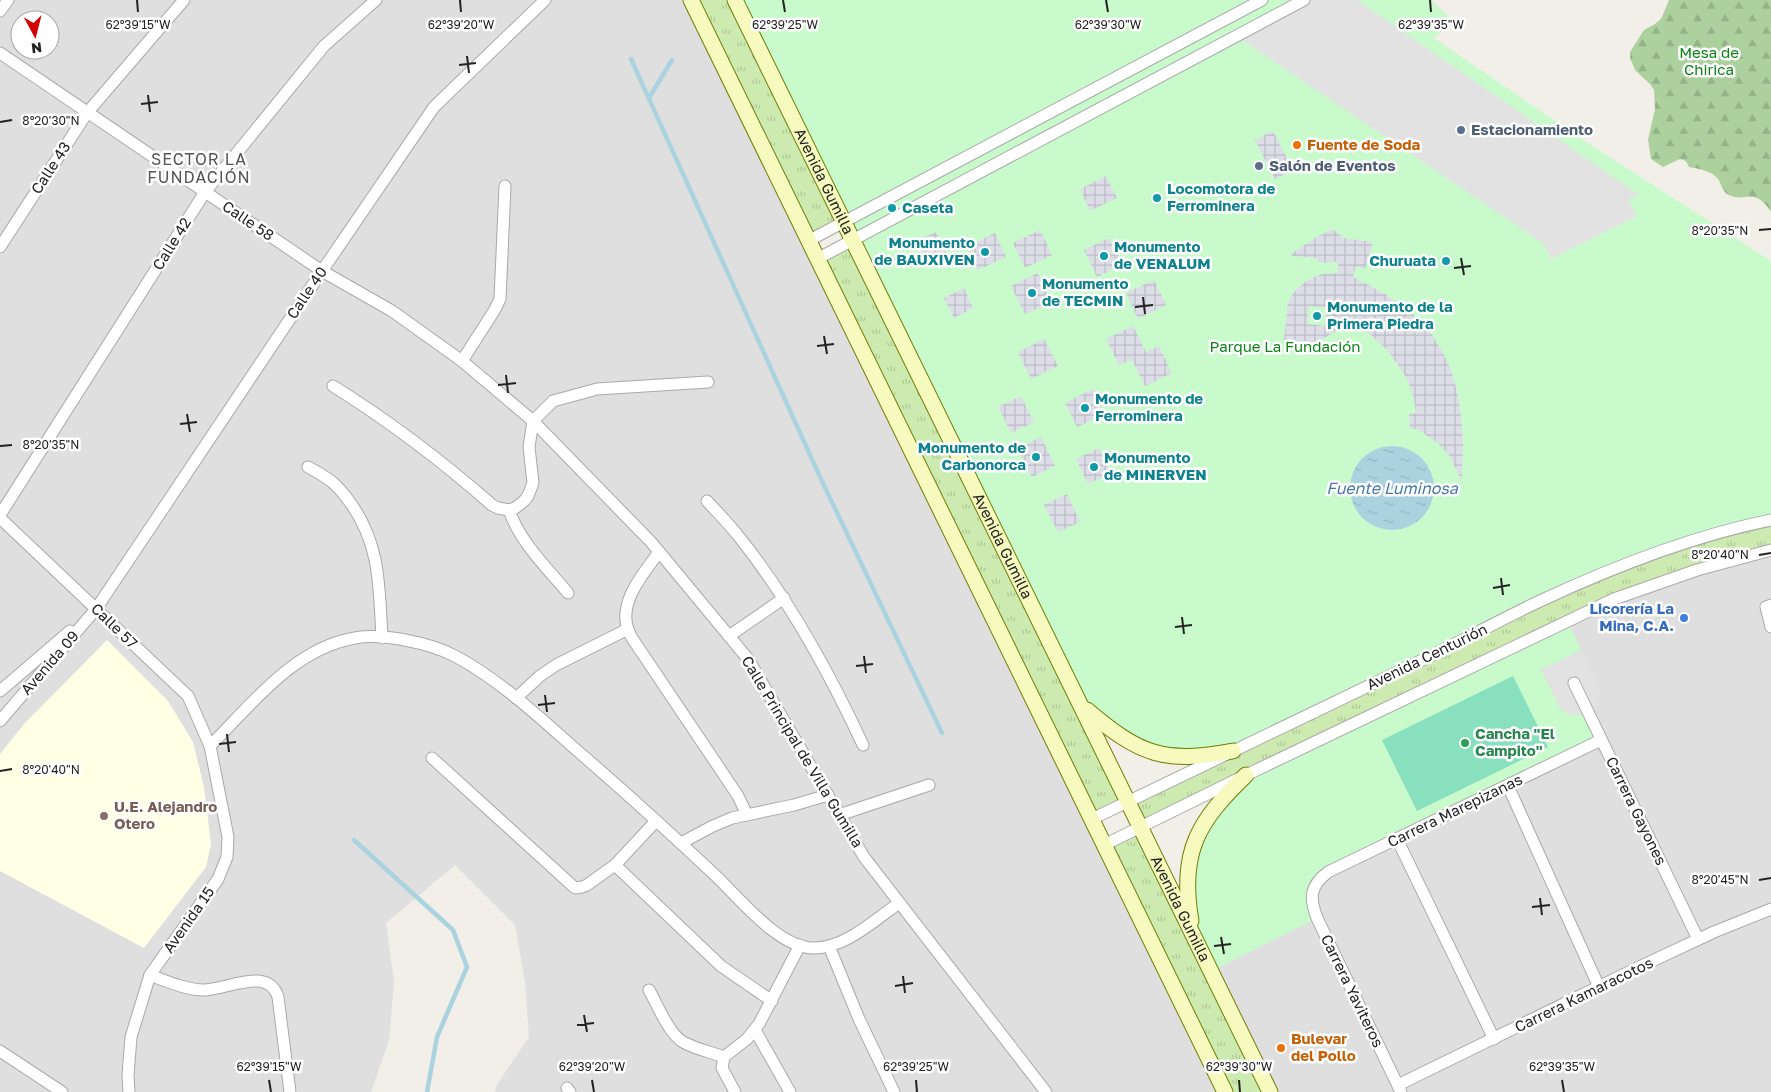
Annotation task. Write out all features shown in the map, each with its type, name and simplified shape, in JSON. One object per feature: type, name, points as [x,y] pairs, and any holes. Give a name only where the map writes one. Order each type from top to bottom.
[{"type":"main road","points":[[691,0],[1225,1092]]},
{"type":"main road","name":"Avenida Gumilla","points":[[735,0],[1270,1092]]},
{"type":"main road","points":[[1081,705],[1126,740],[1149,752],[1174,757],[1193,757],[1234,751]]},
{"type":"main road","points":[[1193,934],[1187,880],[1194,840],[1217,804],[1246,775]]},
{"type":"street","points":[[0,11],[8,0]]},
{"type":"street","name":"Calle 43","points":[[0,247],[87,113],[184,0]]},
{"type":"street","name":"Calle 42","points":[[0,516],[205,192],[324,46],[376,0]]},
{"type":"street","name":"Calle 40","points":[[96,609],[434,106],[545,0]]},
{"type":"street","points":[[808,241],[1262,0]]},
{"type":"street","points":[[817,259],[1304,0]]},
{"type":"street","name":"Calle 58","points":[[0,53],[322,271]]},
{"type":"street","points":[[462,361],[494,311],[500,298],[505,186]]},
{"type":"street","name":"Calle Principal de Villa Gumilla","points":[[322,271],[392,311],[462,361],[533,421],[660,552],[748,659],[864,857],[1046,1092]]},
{"type":"street","points":[[332,386],[373,411],[413,440],[492,505],[510,510],[524,502],[531,490],[533,476],[529,447],[533,421],[553,401],[597,389],[708,382]]},
{"type":"street","points":[[308,467],[331,481],[343,492],[362,519],[373,546],[377,567],[382,638]]},
{"type":"street","points":[[707,501],[740,538],[784,598],[824,667],[863,745]]},
{"type":"street","points":[[510,510],[514,525],[523,538],[568,593]]},
{"type":"street","name":"Calle 57","points":[[0,516],[188,696],[210,746]]},
{"type":"street","name":"Avenida Centurión","points":[[1092,819],[1540,601],[1602,574],[1689,542],[1771,520]]},
{"type":"street","name":"Avenida Centurión","points":[[1104,845],[1614,599],[1698,570],[1771,550]]},
{"type":"street","points":[[660,552],[632,590],[628,607],[628,629],[636,644],[738,796],[747,815]]},
{"type":"street","points":[[729,636],[784,598]]},
{"type":"street","points":[[1771,605],[1766,606],[1771,627]]},
{"type":"street","name":"Avenida 09","points":[[0,691],[96,609]]},
{"type":"street","name":"Avenida 09","points":[[0,721],[96,609]]},
{"type":"street","points":[[516,698],[540,676],[556,665],[628,629]]},
{"type":"street","points":[[210,746],[275,680],[305,657],[328,646],[355,638],[382,638],[420,642],[454,656],[490,678],[516,698],[554,729],[681,843],[765,924],[789,942],[814,948],[829,946],[852,936],[899,903]]},
{"type":"street","name":"Carrera Gayones","points":[[1574,683],[1698,939]]},
{"type":"street","name":"Carrera Marepizanas","points":[[1313,888],[1319,879],[1328,872],[1602,740]]},
{"type":"street","name":"Avenida 15","points":[[129,1092],[128,1075],[131,1037],[150,975],[218,879],[227,857],[228,837],[210,746]]},
{"type":"street","points":[[432,758],[572,886],[578,888],[587,885],[615,865],[656,821]]},
{"type":"street","points":[[839,815],[929,785]]},
{"type":"street","points":[[1508,786],[1599,987]]},
{"type":"street","points":[[681,843],[732,818],[794,805],[828,795]]},
{"type":"street","points":[[1397,840],[1494,1039]]},
{"type":"street","points":[[615,865],[721,966],[772,1001]]},
{"type":"street","name":"Carrera Yaviteros","points":[[1313,888],[1313,908],[1317,918],[1400,1089]]},
{"type":"street","name":"Carrera Kamaracotos","points":[[1400,1089],[1494,1039],[1599,987],[1698,939],[1771,909]]},
{"type":"street","points":[[735,1092],[722,1068],[724,1056],[748,1039],[755,1030],[800,945]]},
{"type":"street","points":[[829,946],[863,1028],[894,1092]]},
{"type":"street","points":[[150,975],[193,989],[204,990],[254,980],[265,981],[273,986],[278,997],[290,1092]]},
{"type":"street","points":[[649,990],[672,1031],[679,1039],[685,1043],[724,1056]]},
{"type":"street","points":[[755,1030],[790,1092]]},
{"type":"street","points":[[0,1052],[62,1092]]},
{"type":"shaded area","points":[[0,0],[691,0],[1225,1092],[494,1092],[529,1037],[525,982],[515,925],[455,865],[386,923],[394,982],[389,1040],[371,1092],[0,1092]]},
{"type":"shaded area","name":"Estacionamiento","points":[[1304,0],[1357,0],[1639,195],[1628,200],[1637,216],[1551,259],[1543,243],[1236,36]]},
{"type":"shaded area","points":[[1273,131],[1293,170],[1275,179],[1255,140]]},
{"type":"shaded area","points":[[1106,176],[1117,198],[1090,211],[1080,189]]},
{"type":"shaded area","points":[[1333,229],[1343,238],[1373,242],[1365,269],[1356,266],[1353,277],[1382,292],[1411,312],[1433,336],[1451,370],[1457,391],[1463,443],[1462,481],[1449,455],[1439,444],[1417,429],[1410,429],[1409,414],[1416,413],[1408,380],[1388,351],[1370,334],[1354,326],[1348,326],[1341,328],[1316,343],[1284,341],[1288,303],[1293,293],[1312,278],[1322,274],[1338,273],[1338,262],[1320,263],[1316,258],[1292,256],[1291,254]],"holes":[[[1309,306],[1327,308],[1325,326],[1307,324]]]},
{"type":"shaded area","points":[[1040,230],[1052,255],[1025,268],[1013,243]]},
{"type":"shaded area","points":[[936,232],[948,256],[928,266],[916,241]]},
{"type":"shaded area","points":[[995,233],[1006,257],[978,270],[967,247]]},
{"type":"shaded area","points":[[1109,238],[1123,264],[1097,277],[1084,250]]},
{"type":"shaded area","points":[[1038,273],[1052,302],[1025,314],[1011,286]]},
{"type":"shaded area","points":[[1154,280],[1166,305],[1138,319],[1126,293]]},
{"type":"shaded area","points":[[964,288],[973,308],[954,318],[944,298]]},
{"type":"shaded area","points":[[1133,326],[1146,352],[1159,346],[1172,373],[1145,386],[1132,360],[1119,365],[1106,339]]},
{"type":"shaded area","points":[[1044,339],[1058,366],[1031,379],[1018,352]]},
{"type":"shaded area","points":[[1093,389],[1105,414],[1077,427],[1065,403]]},
{"type":"shaded area","points":[[1021,396],[1034,422],[1011,433],[998,407]]},
{"type":"shaded area","points":[[1041,437],[1055,466],[1032,477],[1017,448]]},
{"type":"shaded area","points":[[1099,448],[1111,473],[1088,484],[1076,459]]},
{"type":"shaded area","points":[[1067,494],[1080,522],[1058,532],[1044,505]]},
{"type":"shaded area","points":[[1771,550],[1771,1092],[1270,1092],[1189,910],[1584,612]]},
{"type":"shaded area","name":"U.E. Alejandro Otero","points":[[107,640],[168,701],[193,742],[204,787],[211,844],[206,867],[144,948],[0,871],[0,754],[25,723]]},
{"type":"shaded area","points":[[1582,651],[1601,691],[1596,705],[1575,715],[1562,710],[1543,670]]},
{"type":"green space","points":[[693,0],[733,0],[843,221],[808,239]]},
{"type":"green space","name":"Parque La Fundación","points":[[736,0],[1431,0],[1453,20],[1434,38],[1580,138],[1771,261],[1771,520],[1610,570],[1233,751],[1161,755],[1081,705]]},
{"type":"green space","name":"Mesa de Chirica","points":[[1669,0],[1771,0],[1771,212],[1765,204],[1755,197],[1735,197],[1727,194],[1715,176],[1689,167],[1686,161],[1680,159],[1663,167],[1651,159],[1648,140],[1655,109],[1654,90],[1635,70],[1630,58],[1630,52],[1644,30],[1661,19]]},
{"type":"green space","points":[[852,241],[1126,801],[1093,817],[819,259]]},
{"type":"green space","points":[[1771,520],[1771,550],[1655,584],[1140,827],[1128,801],[1610,570]]},
{"type":"green space","points":[[1568,621],[1581,650],[1541,670],[1562,711],[1576,716],[1587,711],[1600,739],[1318,878],[1315,919],[1212,971],[1190,910],[1195,841],[1246,776]]},
{"type":"green space","name":"Cancha \"El Campito\"","points":[[1513,676],[1548,747],[1417,811],[1382,740]]},
{"type":"green space","points":[[1139,829],[1268,1092],[1227,1092],[1107,845]]},
{"type":"water","name":"Fuente Luminosa","points":[[1392,446],[1408,449],[1422,458],[1431,472],[1434,488],[1431,504],[1422,518],[1408,527],[1392,530],[1376,527],[1362,518],[1353,504],[1350,488],[1353,472],[1362,458],[1376,449]]},
{"type":"waterway","points":[[631,59],[820,477],[942,733]]},
{"type":"waterway","points":[[649,98],[672,60]]},
{"type":"waterway","points":[[354,840],[453,930],[467,967],[437,1037],[427,1092]]},
{"type":"place","name":"Estacionamiento","points":[[1461,130]]},
{"type":"place","name":"Fuente de Soda","points":[[1297,145]]},
{"type":"place","name":"Salón de Eventos","points":[[1259,166]]},
{"type":"place","name":"Locomotora de Ferrominera","points":[[1157,198]]},
{"type":"place","name":"Caseta","points":[[892,208]]},
{"type":"place","name":"Monumento de BAUXIVEN","points":[[985,252]]},
{"type":"place","name":"Monumento de VENALUM","points":[[1104,256]]},
{"type":"place","name":"Churuata","points":[[1446,261]]},
{"type":"place","name":"Monumento de TECMIN","points":[[1032,293]]},
{"type":"place","name":"Monumento de la Primera Piedra","points":[[1317,316]]},
{"type":"place","name":"Monumento de Ferrominera","points":[[1085,408]]},
{"type":"place","name":"Monumento de Carbonorca","points":[[1036,457]]},
{"type":"place","name":"Monumento de MINERVEN","points":[[1094,467]]},
{"type":"place","name":"Licorería La Mina, C.A.","points":[[1684,618]]},
{"type":"place","name":"Cancha \"El Campito\"","points":[[1465,743]]},
{"type":"place","name":"U.E. Alejandro Otero","points":[[104,816]]},
{"type":"place","name":"Bulevar del Pollo","points":[[1281,1048]]},
{"type":"district","name":"SECTOR LA FUNDACIÓN","points":[[199,168]]}]
